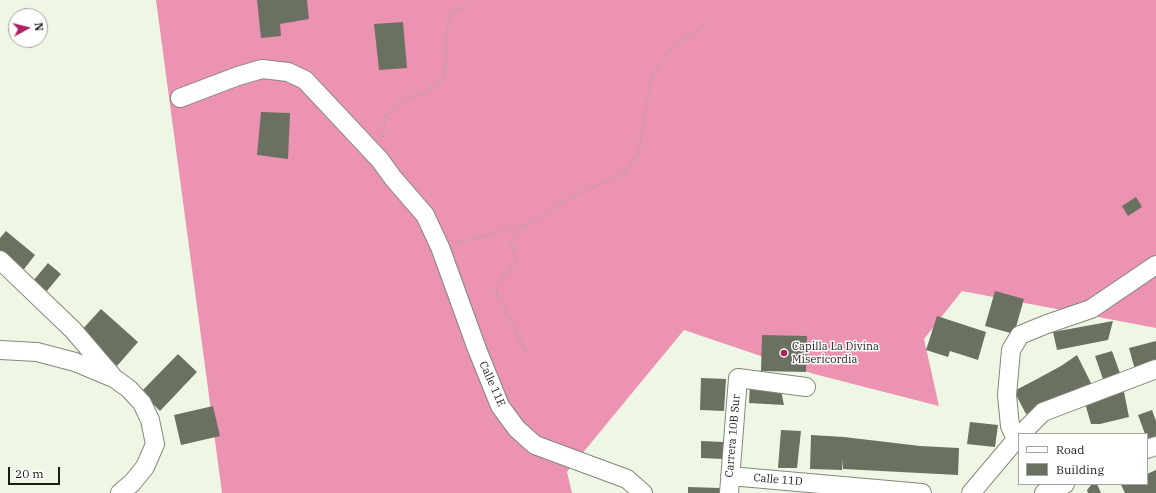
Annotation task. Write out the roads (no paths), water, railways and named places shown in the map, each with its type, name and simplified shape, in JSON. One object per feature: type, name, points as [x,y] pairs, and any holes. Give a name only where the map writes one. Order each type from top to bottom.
[{"type":"street","name":"Calle 11E","points":[[180,98],[238,76],[262,69],[288,72],[304,80],[380,160],[393,178],[425,215],[440,247],[477,349],[500,406],[517,429],[535,445],[627,479],[643,493]]},
{"type":"street","points":[[0,260],[73,330],[114,378],[129,389],[142,403],[150,420],[155,444],[145,467],[132,483],[120,493]]},
{"type":"street","points":[[1018,435],[1010,426],[1007,395],[1012,350],[1020,335],[1091,309],[1156,265]]},
{"type":"street","points":[[0,350],[37,352],[75,362],[114,378]]},
{"type":"street","points":[[1022,433],[1043,412],[1156,369]]},
{"type":"street","name":"Carrera 10B Sur","points":[[730,484],[738,378],[806,387]]},
{"type":"street","points":[[971,493],[1018,437]]},
{"type":"street","name":"Calle 11D","points":[[730,484],[922,493]]},
{"type":"street","points":[[1044,493],[1063,485]]},
{"type":"place","name":"Capilla La Divina Misericordia","points":[[784,353]]}]
